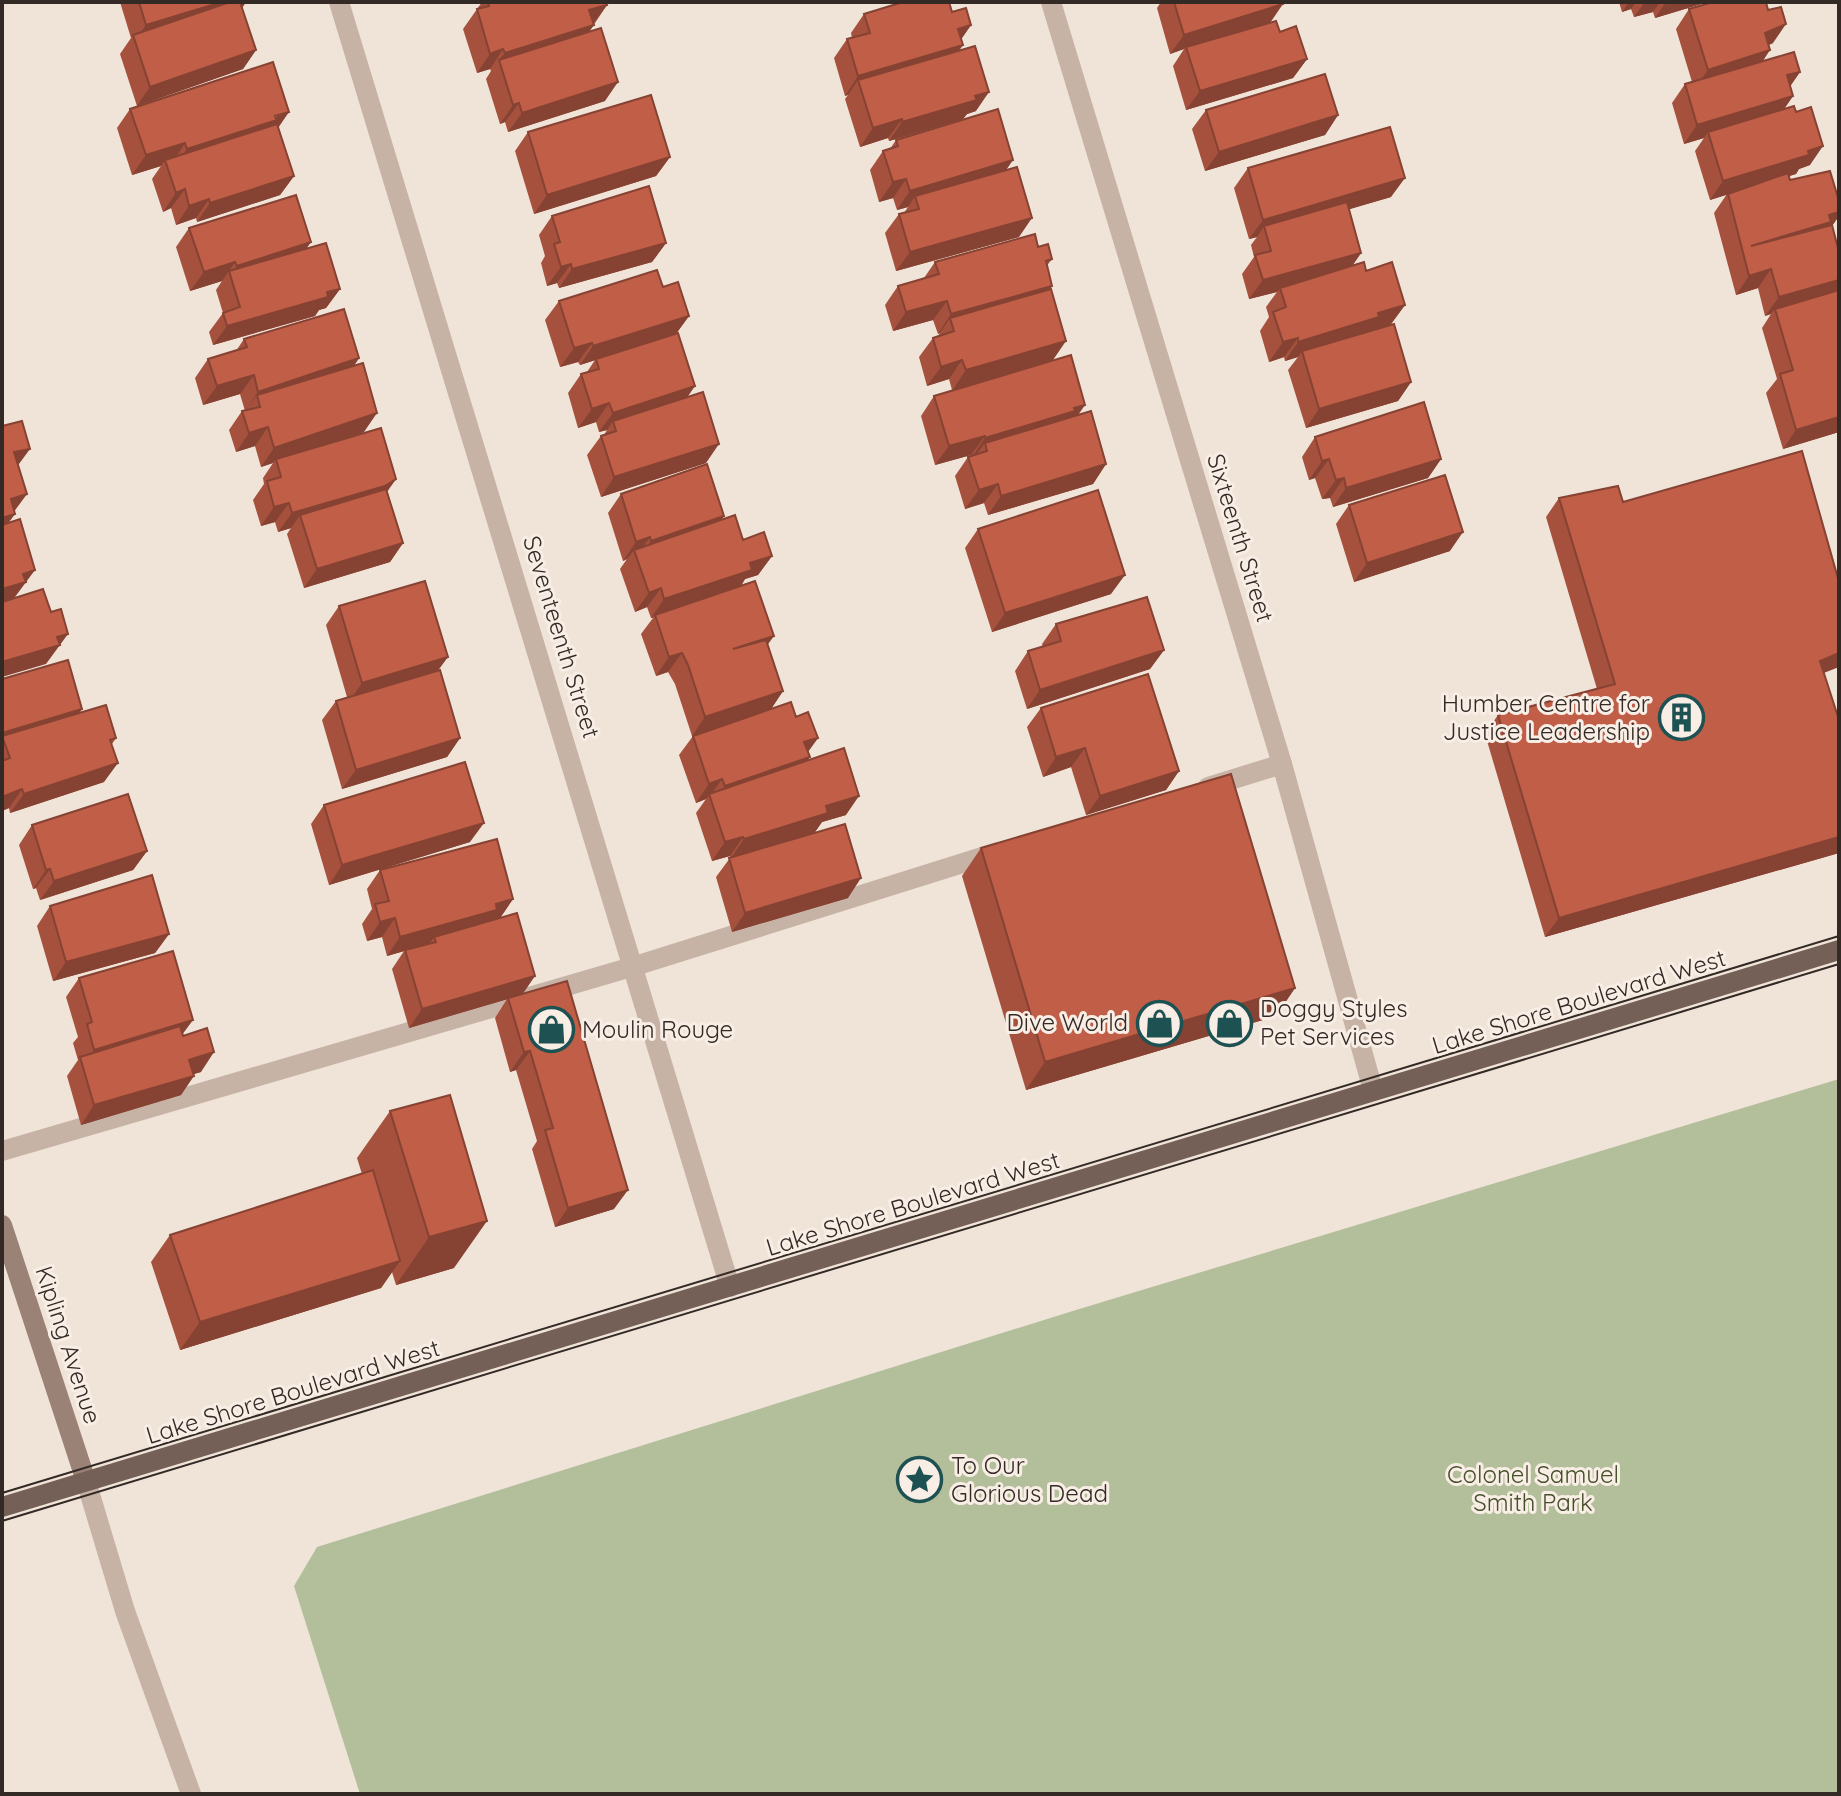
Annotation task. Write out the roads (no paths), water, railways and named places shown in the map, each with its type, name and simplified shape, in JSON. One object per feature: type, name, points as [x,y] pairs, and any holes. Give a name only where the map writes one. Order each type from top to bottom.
[{"type":"main road","name":"Lake Shore Boulevard West","points":[[2,1507],[1839,950]]},
{"type":"main road","name":"Kipling Avenue","points":[[2,1225],[86,1481]]},
{"type":"street","name":"Seventeenth Street","points":[[339,2],[635,966],[730,1287]]},
{"type":"street","name":"Sixteenth Street","points":[[1051,2],[1282,764],[1373,1090]]},
{"type":"street","points":[[1191,792],[1282,764]]},
{"type":"street","points":[[2,1151],[635,966],[1011,849]]},
{"type":"street","points":[[86,1481],[125,1611],[191,1794]]},
{"type":"tram line","points":[[2,1493],[1839,936]]},
{"type":"tram line","points":[[2,1521],[1839,964]]},
{"type":"place","name":"Humber Centre for Justice Leadership","points":[[1681,718]]},
{"type":"place","name":"Dive World","points":[[1159,1023]]},
{"type":"place","name":"Doggy Styles Pet Services","points":[[1229,1023]]},
{"type":"place","name":"Moulin Rouge","points":[[551,1030]]},
{"type":"place","name":"To Our Glorious Dead","points":[[920,1480]]},
{"type":"park label","name":"Colonel Samuel Smith Park","points":[[1533,1489]]}]
